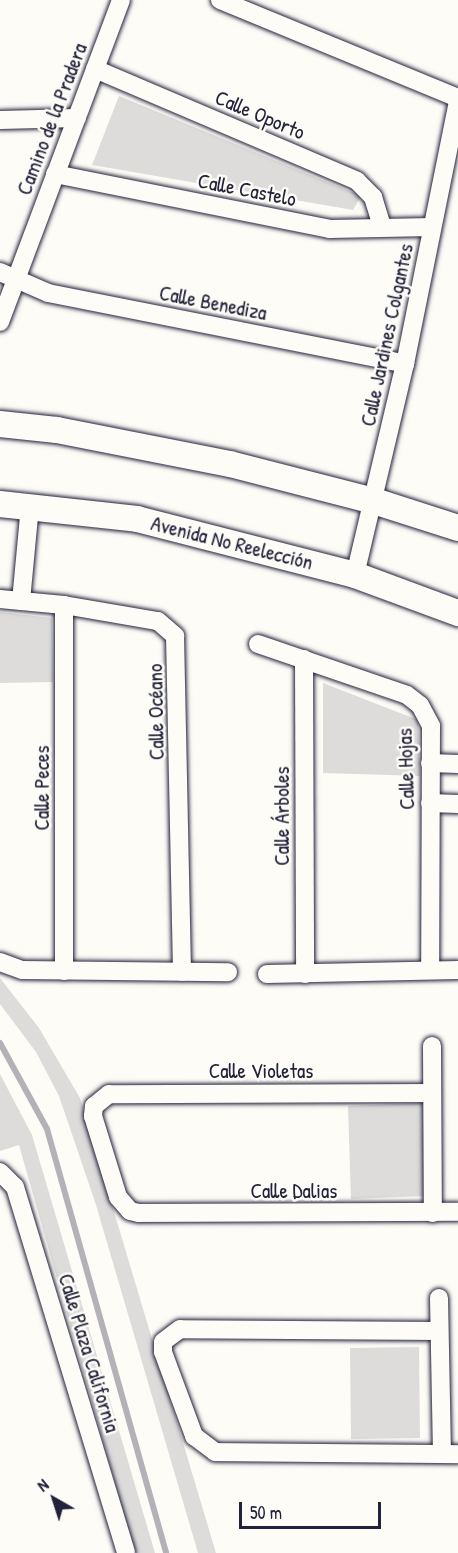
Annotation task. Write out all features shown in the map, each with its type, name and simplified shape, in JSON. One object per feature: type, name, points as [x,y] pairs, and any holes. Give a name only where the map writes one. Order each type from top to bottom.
[{"type":"main road","points":[[0,424],[57,430],[230,464],[374,501],[458,528]]},
{"type":"main road","name":"Avenida No Reelección","points":[[0,504],[137,519],[355,575],[458,613]]},
{"type":"street","name":"Camino de la Pradera","points":[[0,322],[8,275],[55,174],[121,0]]},
{"type":"street","points":[[220,0],[458,100]]},
{"type":"street","name":"Calle Oporto","points":[[95,69],[357,181],[373,197],[382,227]]},
{"type":"street","name":"Calle Jardines Colgantes","points":[[355,575],[405,364],[458,100]]},
{"type":"street","points":[[0,120],[77,118]]},
{"type":"street","name":"Calle Castelo","points":[[55,174],[330,230],[432,226]]},
{"type":"street","name":"Calle Benediza","points":[[8,275],[54,295],[405,364]]},
{"type":"street","points":[[21,601],[30,506]]},
{"type":"street","name":"Calle Océano","points":[[0,598],[64,605],[158,621],[175,636],[182,972]]},
{"type":"street","name":"Calle Peces","points":[[64,605],[64,971]]},
{"type":"street","name":"Calle Hojas","points":[[258,644],[408,695],[420,705],[430,726],[430,970]]},
{"type":"street","name":"Calle Árboles","points":[[304,659],[305,974]]},
{"type":"street","points":[[430,763],[458,764]]},
{"type":"street","points":[[430,803],[458,804]]},
{"type":"street","points":[[0,962],[22,970],[228,972]]},
{"type":"street","points":[[267,974],[458,970]]},
{"type":"street","points":[[432,1046],[433,1213]]},
{"type":"street","name":"Calle Violetas","points":[[130,1211],[118,1197],[93,1116],[94,1106],[110,1094],[432,1093]]},
{"type":"street","name":"Calle Plaza California","points":[[0,1172],[15,1187],[126,1553]]},
{"type":"street","name":"Calle Dalias","points":[[130,1211],[458,1212]]},
{"type":"street","points":[[439,1298],[439,1331],[449,1416],[450,1454],[215,1452],[202,1446],[194,1436],[163,1352],[170,1334],[180,1329],[439,1331]]},
{"type":"shaded area","points":[[119,96],[361,196],[353,210],[92,165]]},
{"type":"shaded area","points":[[0,612],[52,618],[53,682],[0,683]]},
{"type":"shaded area","points":[[323,683],[418,720],[420,776],[323,773]]},
{"type":"shaded area","points":[[0,978],[39,1028],[80,1098],[216,1553],[198,1553],[96,1205],[59,1096],[36,1052],[0,1004]]},
{"type":"shaded area","points":[[0,1074],[32,1135],[155,1553],[135,1553],[19,1145],[0,1151]]},
{"type":"shaded area","points":[[423,1103],[426,1196],[351,1199],[348,1106]]},
{"type":"shaded area","points":[[419,1347],[420,1438],[351,1439],[350,1348]]},
{"type":"waterway","points":[[0,1043],[47,1129],[166,1553]]}]
